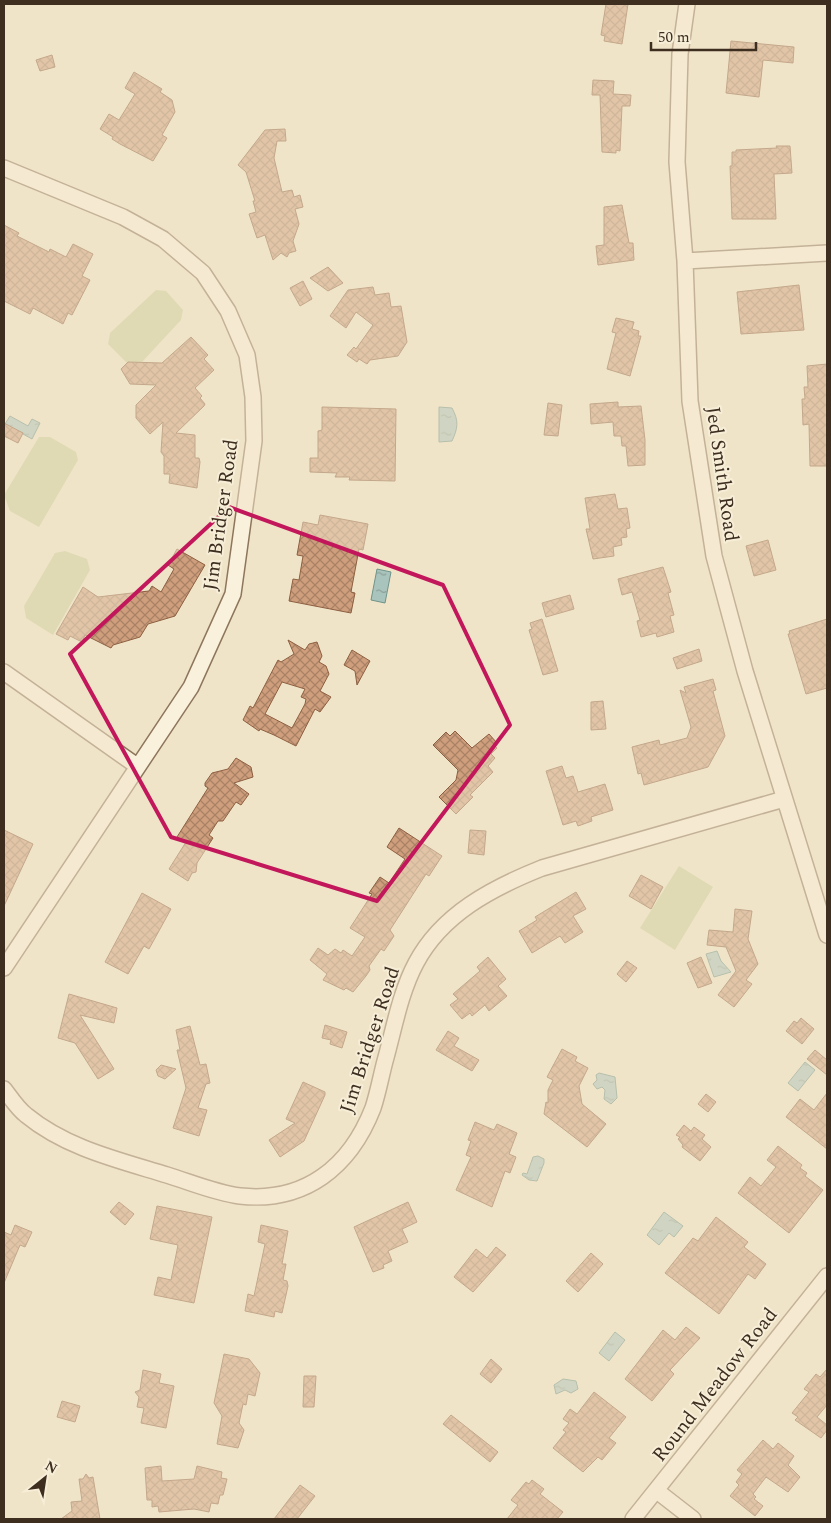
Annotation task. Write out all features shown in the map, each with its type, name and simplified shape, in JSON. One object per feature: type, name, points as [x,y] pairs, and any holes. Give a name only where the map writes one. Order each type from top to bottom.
[{"type":"street","name":"Jed Smith Road","points":[[687,4],[680,54],[677,162],[685,261],[690,400],[714,556],[745,671],[827,935]]},
{"type":"street","name":"Jim Bridger Road","points":[[4,168],[124,217],[163,239],[203,273],[228,311],[247,355],[253,397],[254,441],[233,594],[191,687],[4,968]]},
{"type":"street","points":[[685,261],[827,253]]},
{"type":"street","points":[[4,672],[137,766]]},
{"type":"street","name":"Jim Bridger Road","points":[[4,1089],[24,1114],[59,1138],[109,1157],[239,1196],[273,1197],[308,1186],[336,1168],[356,1140],[373,1108],[407,984],[416,963],[446,923],[477,899],[512,880],[542,868],[784,799]]},
{"type":"street","name":"Round Meadow Road","points":[[633,1519],[827,1276]]},
{"type":"street","points":[[657,1491],[693,1519]]},
{"type":"highlighted area","points":[[229,507],[443,585],[510,725],[377,901],[171,837],[70,654]]},
{"type":"green space","points":[[156,290],[166,291],[183,310],[181,320],[142,362],[127,363],[108,344],[110,333]]},
{"type":"green space","points":[[39,437],[50,437],[76,452],[78,460],[39,527],[10,511],[4,495]]},
{"type":"green space","points":[[65,551],[87,559],[90,570],[53,635],[26,618],[24,606],[55,553]]},
{"type":"green space","points":[[679,866],[713,887],[675,950],[640,928]]},
{"type":"water","points":[[439,407],[452,408],[456,417],[456,432],[452,441],[439,442]]},
{"type":"water","points":[[10,416],[28,426],[32,419],[40,423],[32,439],[5,424]]},
{"type":"water","points":[[377,569],[391,572],[385,603],[371,600]]},
{"type":"water","points":[[717,951],[721,961],[731,972],[714,977],[706,954]]},
{"type":"water","points":[[805,1062],[815,1070],[798,1091],[788,1083]]},
{"type":"water","points":[[599,1073],[615,1077],[617,1098],[611,1104],[604,1099],[605,1090],[602,1087],[597,1089],[593,1084],[597,1080],[596,1075]]},
{"type":"water","points":[[538,1156],[544,1159],[544,1163],[537,1181],[529,1180],[522,1175],[523,1173],[527,1174],[533,1157]]},
{"type":"water","points":[[664,1212],[683,1226],[674,1237],[669,1233],[659,1245],[647,1235]]},
{"type":"water","points":[[615,1332],[625,1340],[609,1361],[599,1353]]},
{"type":"water","points":[[563,1379],[576,1381],[578,1389],[571,1393],[565,1390],[556,1394],[554,1385]]},
{"type":"building","points":[[606,4],[628,4],[622,44],[604,41],[605,36],[601,35]]},
{"type":"building","points":[[731,41],[794,47],[793,63],[763,60],[759,97],[726,93]]},
{"type":"building","points":[[52,55],[55,67],[40,71],[36,60]]},
{"type":"building","points":[[134,72],[162,89],[160,92],[172,100],[175,112],[162,135],[167,138],[153,161],[120,144],[100,129],[109,114],[119,120],[135,94],[125,88]]},
{"type":"building","points":[[593,80],[614,81],[613,94],[631,95],[630,106],[622,106],[620,151],[616,150],[616,153],[602,152],[600,95],[592,95]]},
{"type":"building","points":[[285,129],[286,141],[277,141],[274,158],[282,192],[292,190],[294,197],[300,195],[303,207],[295,209],[299,224],[293,241],[296,251],[289,253],[287,257],[281,253],[273,260],[265,235],[257,238],[249,214],[256,212],[253,201],[255,201],[246,172],[238,165],[265,130]]},
{"type":"building","points":[[776,146],[790,146],[792,173],[774,174],[776,219],[732,219],[730,166],[732,166],[732,152],[736,152],[736,150],[777,148]]},
{"type":"building","points":[[622,205],[629,243],[633,243],[634,260],[598,265],[596,246],[604,245],[604,207]]},
{"type":"building","points":[[4,225],[19,233],[17,236],[49,252],[50,249],[66,257],[73,244],[93,254],[82,276],[90,280],[72,315],[68,313],[63,324],[33,308],[30,314],[4,301]]},
{"type":"building","points":[[328,267],[343,283],[328,291],[310,278]]},
{"type":"building","points":[[303,281],[312,299],[300,306],[290,288]]},
{"type":"building","points":[[799,285],[804,330],[741,334],[737,292]]},
{"type":"building","points":[[373,287],[375,295],[389,293],[391,307],[401,306],[407,342],[398,356],[370,360],[367,364],[359,359],[357,362],[347,355],[354,347],[356,349],[373,325],[356,312],[346,328],[330,316],[348,290]]},
{"type":"building","points":[[616,318],[634,322],[632,329],[639,331],[638,336],[641,336],[630,376],[607,369],[616,333],[612,332]]},
{"type":"building","points":[[191,337],[208,355],[204,359],[214,370],[195,388],[202,396],[200,398],[205,404],[204,406],[176,433],[195,435],[195,458],[199,458],[200,462],[197,488],[169,483],[170,474],[164,474],[164,456],[161,452],[163,422],[150,434],[136,418],[136,405],[156,385],[130,384],[121,369],[128,362],[162,363]]},
{"type":"building","points":[[827,364],[827,466],[810,466],[809,424],[803,425],[802,399],[805,399],[804,387],[808,387],[807,366]]},
{"type":"building","points":[[618,402],[618,407],[641,406],[645,440],[645,465],[628,466],[626,446],[622,446],[621,436],[614,436],[613,422],[591,424],[590,404]]},
{"type":"building","points":[[548,403],[562,405],[558,436],[544,435]]},
{"type":"building","points":[[322,407],[396,409],[395,481],[349,480],[350,477],[335,477],[337,473],[310,472],[310,458],[318,458],[318,431],[322,430]]},
{"type":"building","points":[[4,423],[23,433],[18,443],[4,436]]},
{"type":"building","points":[[615,494],[618,509],[627,508],[630,528],[626,529],[627,537],[621,538],[622,545],[613,547],[614,556],[593,559],[586,529],[590,529],[585,498]]},
{"type":"building","points":[[320,515],[368,524],[363,550],[359,549],[351,592],[355,593],[351,613],[289,601],[293,579],[299,580],[303,556],[297,555],[303,522],[318,525]]},
{"type":"building","points":[[768,540],[776,570],[754,576],[746,546]]},
{"type":"building","points":[[177,549],[205,565],[175,616],[148,624],[140,637],[113,645],[111,648],[85,635],[82,642],[70,636],[68,640],[56,634],[83,587],[98,597],[149,591],[152,586],[161,592],[174,569],[168,565]]},
{"type":"building","points":[[663,567],[671,592],[668,593],[674,615],[670,616],[674,632],[657,637],[656,633],[641,637],[637,621],[640,620],[632,592],[622,595],[618,579]]},
{"type":"building","points":[[570,595],[574,609],[546,617],[542,603]]},
{"type":"building","points":[[542,619],[558,671],[543,675],[529,630],[532,629],[530,623]]},
{"type":"building","points":[[827,619],[827,688],[806,694],[788,634],[790,634],[789,631]]},
{"type":"building","points":[[288,640],[305,650],[309,644],[317,642],[322,656],[319,662],[326,666],[329,674],[320,691],[331,697],[320,712],[315,709],[296,746],[260,729],[259,731],[243,720],[250,706],[253,708],[278,660],[281,662],[294,654]],"holes":[[[282,682],[305,689],[301,697],[306,699],[305,704],[292,728],[265,714]]]},
{"type":"building","points":[[699,649],[702,661],[677,669],[673,658]]},
{"type":"building","points":[[352,650],[370,661],[357,685],[355,671],[344,665]]},
{"type":"building","points":[[713,679],[716,690],[713,691],[725,736],[708,767],[644,785],[641,773],[638,774],[632,747],[659,740],[660,745],[687,738],[691,727],[680,690],[686,693],[684,687]]},
{"type":"building","points":[[603,701],[606,729],[591,730],[591,702]]},
{"type":"building","points":[[455,731],[472,748],[489,734],[497,743],[495,746],[497,748],[491,754],[495,758],[488,766],[493,772],[470,795],[473,797],[456,814],[439,797],[456,780],[458,770],[433,745],[446,732],[450,736]]},
{"type":"building","points":[[236,758],[251,767],[253,777],[234,783],[249,794],[241,805],[236,802],[223,821],[218,821],[209,835],[213,838],[197,863],[196,872],[192,873],[188,881],[169,869],[186,842],[177,837],[208,788],[205,786],[205,783],[212,773],[228,769]]},
{"type":"building","points":[[562,766],[566,778],[573,776],[578,792],[605,784],[613,810],[591,817],[592,821],[578,826],[576,821],[563,825],[546,771]]},
{"type":"building","points":[[399,828],[442,856],[429,876],[426,874],[390,930],[394,936],[384,951],[381,949],[369,966],[370,970],[366,976],[353,992],[346,988],[344,990],[323,980],[327,974],[310,960],[318,948],[328,955],[335,949],[341,953],[343,950],[352,956],[365,937],[350,928],[372,894],[369,893],[380,877],[389,883],[405,859],[387,847]]},
{"type":"building","points":[[4,830],[33,844],[4,906]]},
{"type":"building","points":[[470,830],[486,831],[484,855],[468,853]]},
{"type":"building","points":[[641,875],[663,887],[651,909],[629,896]]},
{"type":"building","points":[[576,892],[586,909],[573,916],[583,932],[565,943],[560,936],[532,953],[519,931],[537,920],[535,917]]},
{"type":"building","points":[[142,893],[171,909],[149,949],[144,946],[128,974],[105,962]]},
{"type":"building","points":[[735,909],[752,911],[748,939],[758,964],[746,980],[752,984],[734,1007],[718,995],[736,971],[726,947],[707,945],[709,930],[733,932]]},
{"type":"building","points":[[488,957],[506,979],[498,986],[507,996],[489,1011],[485,1005],[472,1016],[470,1013],[462,1019],[450,1005],[458,999],[453,994],[480,971],[477,967]]},
{"type":"building","points":[[701,957],[712,983],[698,988],[687,963]]},
{"type":"building","points":[[627,961],[637,968],[626,982],[617,974]]},
{"type":"building","points":[[69,994],[117,1008],[114,1023],[80,1015],[114,1069],[98,1079],[75,1043],[58,1038]]},
{"type":"building","points":[[801,1018],[814,1029],[802,1044],[786,1031],[794,1021],[797,1023]]},
{"type":"building","points":[[325,1025],[347,1032],[342,1048],[330,1044],[331,1040],[322,1038]]},
{"type":"building","points":[[190,1026],[200,1065],[206,1064],[210,1083],[206,1084],[198,1108],[207,1110],[199,1136],[173,1128],[186,1088],[177,1050],[180,1050],[176,1030]]},
{"type":"building","points":[[448,1031],[459,1038],[454,1046],[479,1060],[472,1071],[436,1050]]},
{"type":"building","points":[[562,1049],[577,1057],[575,1061],[588,1068],[579,1086],[582,1104],[606,1124],[587,1147],[544,1114],[546,1102],[548,1103],[548,1090],[553,1080],[547,1077]]},
{"type":"building","points":[[815,1050],[827,1060],[827,1075],[807,1059]]},
{"type":"building","points":[[161,1065],[176,1069],[165,1079],[158,1076],[156,1070]]},
{"type":"building","points":[[303,1082],[325,1092],[325,1095],[304,1141],[280,1157],[269,1140],[295,1123],[286,1119]]},
{"type":"building","points":[[827,1093],[827,1149],[786,1117],[800,1099],[814,1110]]},
{"type":"building","points":[[706,1094],[716,1102],[708,1112],[698,1104]]},
{"type":"building","points":[[475,1122],[494,1130],[497,1124],[517,1133],[509,1154],[516,1157],[510,1173],[505,1171],[492,1207],[456,1190],[471,1157],[466,1155],[471,1141],[468,1140]]},
{"type":"building","points":[[684,1125],[691,1131],[694,1127],[705,1135],[702,1139],[711,1147],[700,1161],[682,1147],[683,1145],[678,1139],[680,1137],[676,1135]]},
{"type":"building","points":[[778,1146],[802,1165],[800,1168],[807,1173],[805,1176],[823,1190],[789,1233],[738,1193],[750,1177],[761,1186],[776,1167],[767,1160]]},
{"type":"building","points":[[119,1202],[134,1214],[125,1225],[110,1212]]},
{"type":"building","points":[[408,1202],[417,1222],[402,1229],[408,1242],[388,1251],[392,1261],[383,1265],[384,1268],[373,1272],[354,1227]]},
{"type":"building","points":[[157,1206],[212,1217],[194,1303],[154,1295],[158,1277],[171,1280],[178,1245],[150,1239]]},
{"type":"building","points":[[716,1217],[748,1242],[744,1247],[766,1264],[755,1279],[748,1274],[719,1314],[665,1273],[693,1238],[698,1241]]},
{"type":"building","points":[[15,1225],[32,1232],[25,1247],[20,1245],[4,1283],[4,1232],[11,1235]]},
{"type":"building","points":[[261,1225],[288,1231],[282,1264],[286,1264],[283,1280],[287,1281],[288,1286],[282,1313],[275,1311],[274,1317],[245,1311],[248,1294],[254,1296],[265,1244],[258,1242]]},
{"type":"building","points":[[496,1247],[506,1255],[473,1292],[454,1277],[476,1249],[487,1258]]},
{"type":"building","points":[[591,1253],[603,1264],[578,1292],[566,1281]]},
{"type":"building","points":[[686,1327],[700,1338],[670,1370],[674,1374],[652,1401],[625,1379],[663,1330],[675,1340]]},
{"type":"building","points":[[224,1354],[249,1359],[260,1373],[255,1396],[248,1394],[246,1405],[243,1404],[239,1423],[244,1430],[238,1448],[217,1444],[222,1416],[214,1403]]},
{"type":"building","points":[[491,1359],[502,1369],[491,1383],[480,1374]]},
{"type":"building","points":[[827,1369],[827,1405],[817,1417],[827,1425],[827,1430],[821,1438],[795,1420],[798,1417],[792,1413],[809,1392],[804,1389],[816,1374],[820,1377]]},
{"type":"building","points":[[143,1370],[161,1374],[159,1383],[174,1386],[166,1428],[141,1423],[144,1408],[137,1407],[139,1397],[135,1392],[140,1390]]},
{"type":"building","points":[[304,1376],[316,1376],[314,1407],[303,1407]]},
{"type":"building","points":[[594,1392],[626,1417],[609,1438],[616,1443],[602,1460],[598,1457],[583,1472],[553,1448],[566,1432],[563,1430],[569,1423],[563,1419],[570,1409],[577,1414]]},
{"type":"building","points":[[62,1401],[80,1406],[75,1422],[57,1417]]},
{"type":"building","points":[[451,1415],[498,1452],[490,1462],[443,1424]]},
{"type":"building","points":[[763,1440],[773,1449],[778,1443],[794,1456],[788,1465],[800,1477],[788,1492],[766,1477],[753,1494],[756,1497],[754,1499],[763,1506],[755,1516],[730,1496],[739,1485],[736,1482],[742,1474],[737,1470]]},
{"type":"building","points":[[161,1466],[162,1481],[194,1479],[197,1466],[222,1472],[221,1478],[227,1479],[223,1495],[220,1495],[218,1504],[211,1503],[209,1512],[194,1509],[159,1512],[158,1506],[152,1507],[152,1500],[147,1500],[145,1468]]},
{"type":"building","points":[[86,1474],[89,1478],[93,1477],[100,1519],[61,1519],[72,1511],[71,1502],[82,1501],[79,1479],[83,1479]]},
{"type":"building","points":[[532,1480],[544,1489],[540,1494],[563,1512],[557,1519],[507,1519],[518,1505],[511,1500],[526,1482],[529,1484]]},
{"type":"building","points":[[300,1485],[315,1496],[297,1519],[274,1519]]}]
